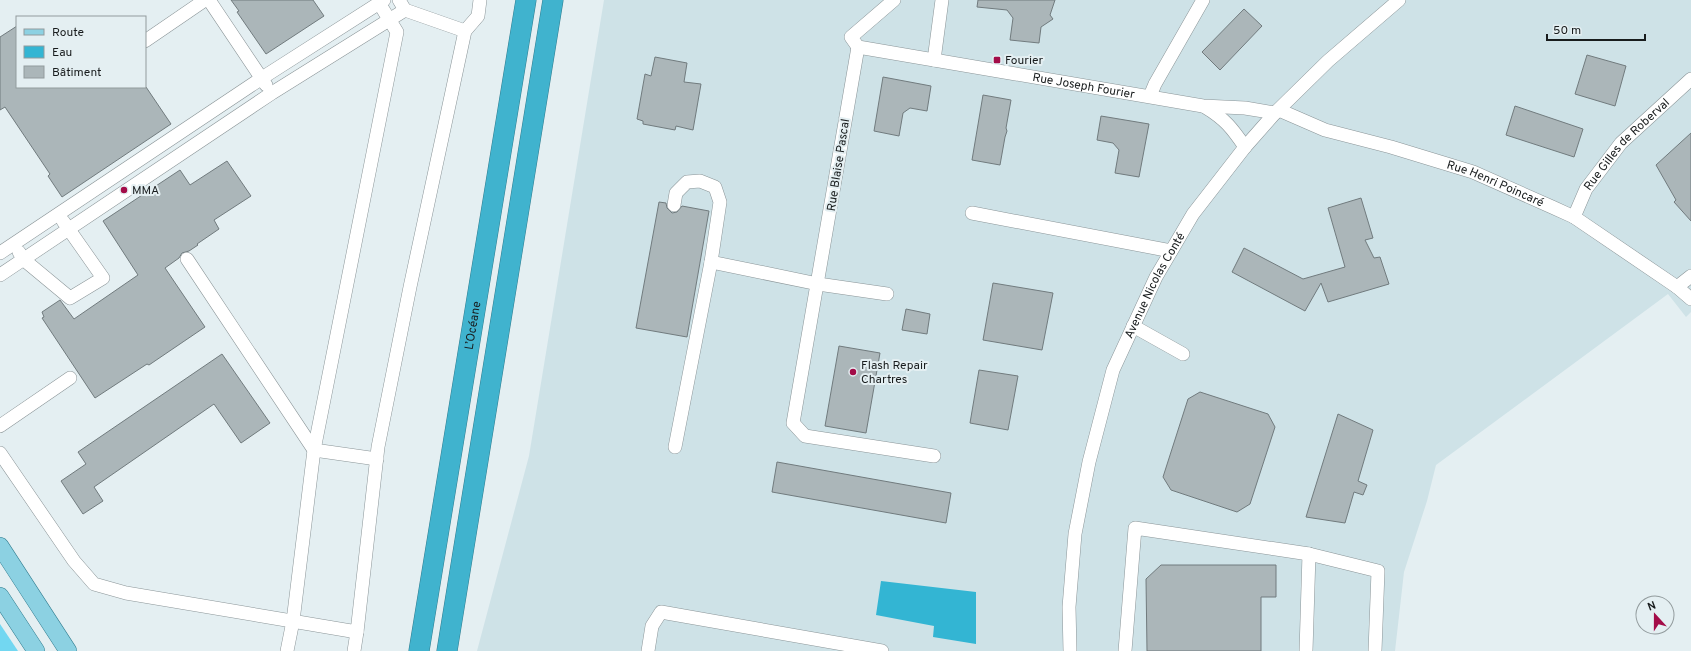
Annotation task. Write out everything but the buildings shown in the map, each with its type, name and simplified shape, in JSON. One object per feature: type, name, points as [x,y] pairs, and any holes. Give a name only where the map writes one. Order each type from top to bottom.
[{"type":"highway","name":"L’Océane","points":[[420,651],[526,0]]},
{"type":"highway","points":[[447,651],[553,0]]},
{"type":"highway","points":[[548,28],[564,0]]},
{"type":"main road","points":[[0,546],[68,651]]},
{"type":"main road","points":[[0,596],[36,651]]},
{"type":"street","points":[[146,39],[204,0]]},
{"type":"street","points":[[209,0],[272,93]]},
{"type":"street","points":[[354,651],[377,459],[410,287],[465,31],[478,16],[480,0]]},
{"type":"street","points":[[854,42],[894,0]]},
{"type":"street","points":[[934,60],[942,0]]},
{"type":"street","points":[[1150,96],[1154,84],[1203,0]]},
{"type":"street","name":"Avenue Nicolas Conté","points":[[1070,651],[1069,607],[1075,534],[1088,462],[1113,370],[1156,277],[1193,214],[1246,147],[1277,112],[1328,61],[1399,0]]},
{"type":"street","points":[[0,253],[262,78],[381,2],[397,32],[314,450],[293,621],[287,651]]},
{"type":"street","points":[[0,275],[272,93],[390,19],[402,5],[465,31]]},
{"type":"street","name":"Rue Joseph Fourier","points":[[854,42],[934,60],[1204,106],[1245,108],[1277,112]]},
{"type":"street","name":"Rue Blaise Pascal","points":[[854,42],[818,284],[793,423],[805,436],[934,456]]},
{"type":"street","name":"Rue Gilles de Roberval","points":[[1574,217],[1586,189],[1621,144],[1691,79]]},
{"type":"street","name":"Rue Joseph Fourier","points":[[1204,106],[1226,122],[1246,147]]},
{"type":"street","name":"Rue Henri Poincaré","points":[[1277,112],[1325,130],[1391,147],[1473,172],[1574,217],[1677,287],[1691,299]]},
{"type":"street","points":[[674,205],[676,193],[687,182],[700,181],[716,187],[720,202],[711,262],[676,447]]},
{"type":"street","points":[[972,213],[1171,251]]},
{"type":"street","points":[[13,244],[23,259],[70,298],[103,278],[58,214]]},
{"type":"street","points":[[187,259],[314,450],[377,459]]},
{"type":"street","points":[[711,262],[818,284],[887,294]]},
{"type":"street","points":[[1677,287],[1691,276]]},
{"type":"street","points":[[1133,326],[1183,354]]},
{"type":"street","points":[[0,426],[70,378]]},
{"type":"street","points":[[0,453],[74,560],[94,584],[126,593],[357,632]]},
{"type":"street","points":[[1125,651],[1135,528],[1309,554],[1378,571],[1375,651]]},
{"type":"street","points":[[1306,651],[1309,554]]},
{"type":"street","points":[[0,600],[22,630]]},
{"type":"street","points":[[648,651],[652,626],[661,612],[882,651]]},
{"type":"shaded area","points":[[604,0],[1691,0],[1691,312],[1686,317],[1668,294],[1436,465],[1427,501],[1404,572],[1395,651],[477,651],[529,456]]},
{"type":"shaded area","points":[[0,624],[18,651],[0,651]]},
{"type":"water","points":[[881,581],[976,592],[976,644],[933,637],[934,626],[876,615]]},
{"type":"place","name":"Fourier","points":[[997,60]]},
{"type":"place","name":"MMA","points":[[124,190]]},
{"type":"place","name":"Flash Repair Chartres","points":[[853,372]]}]
